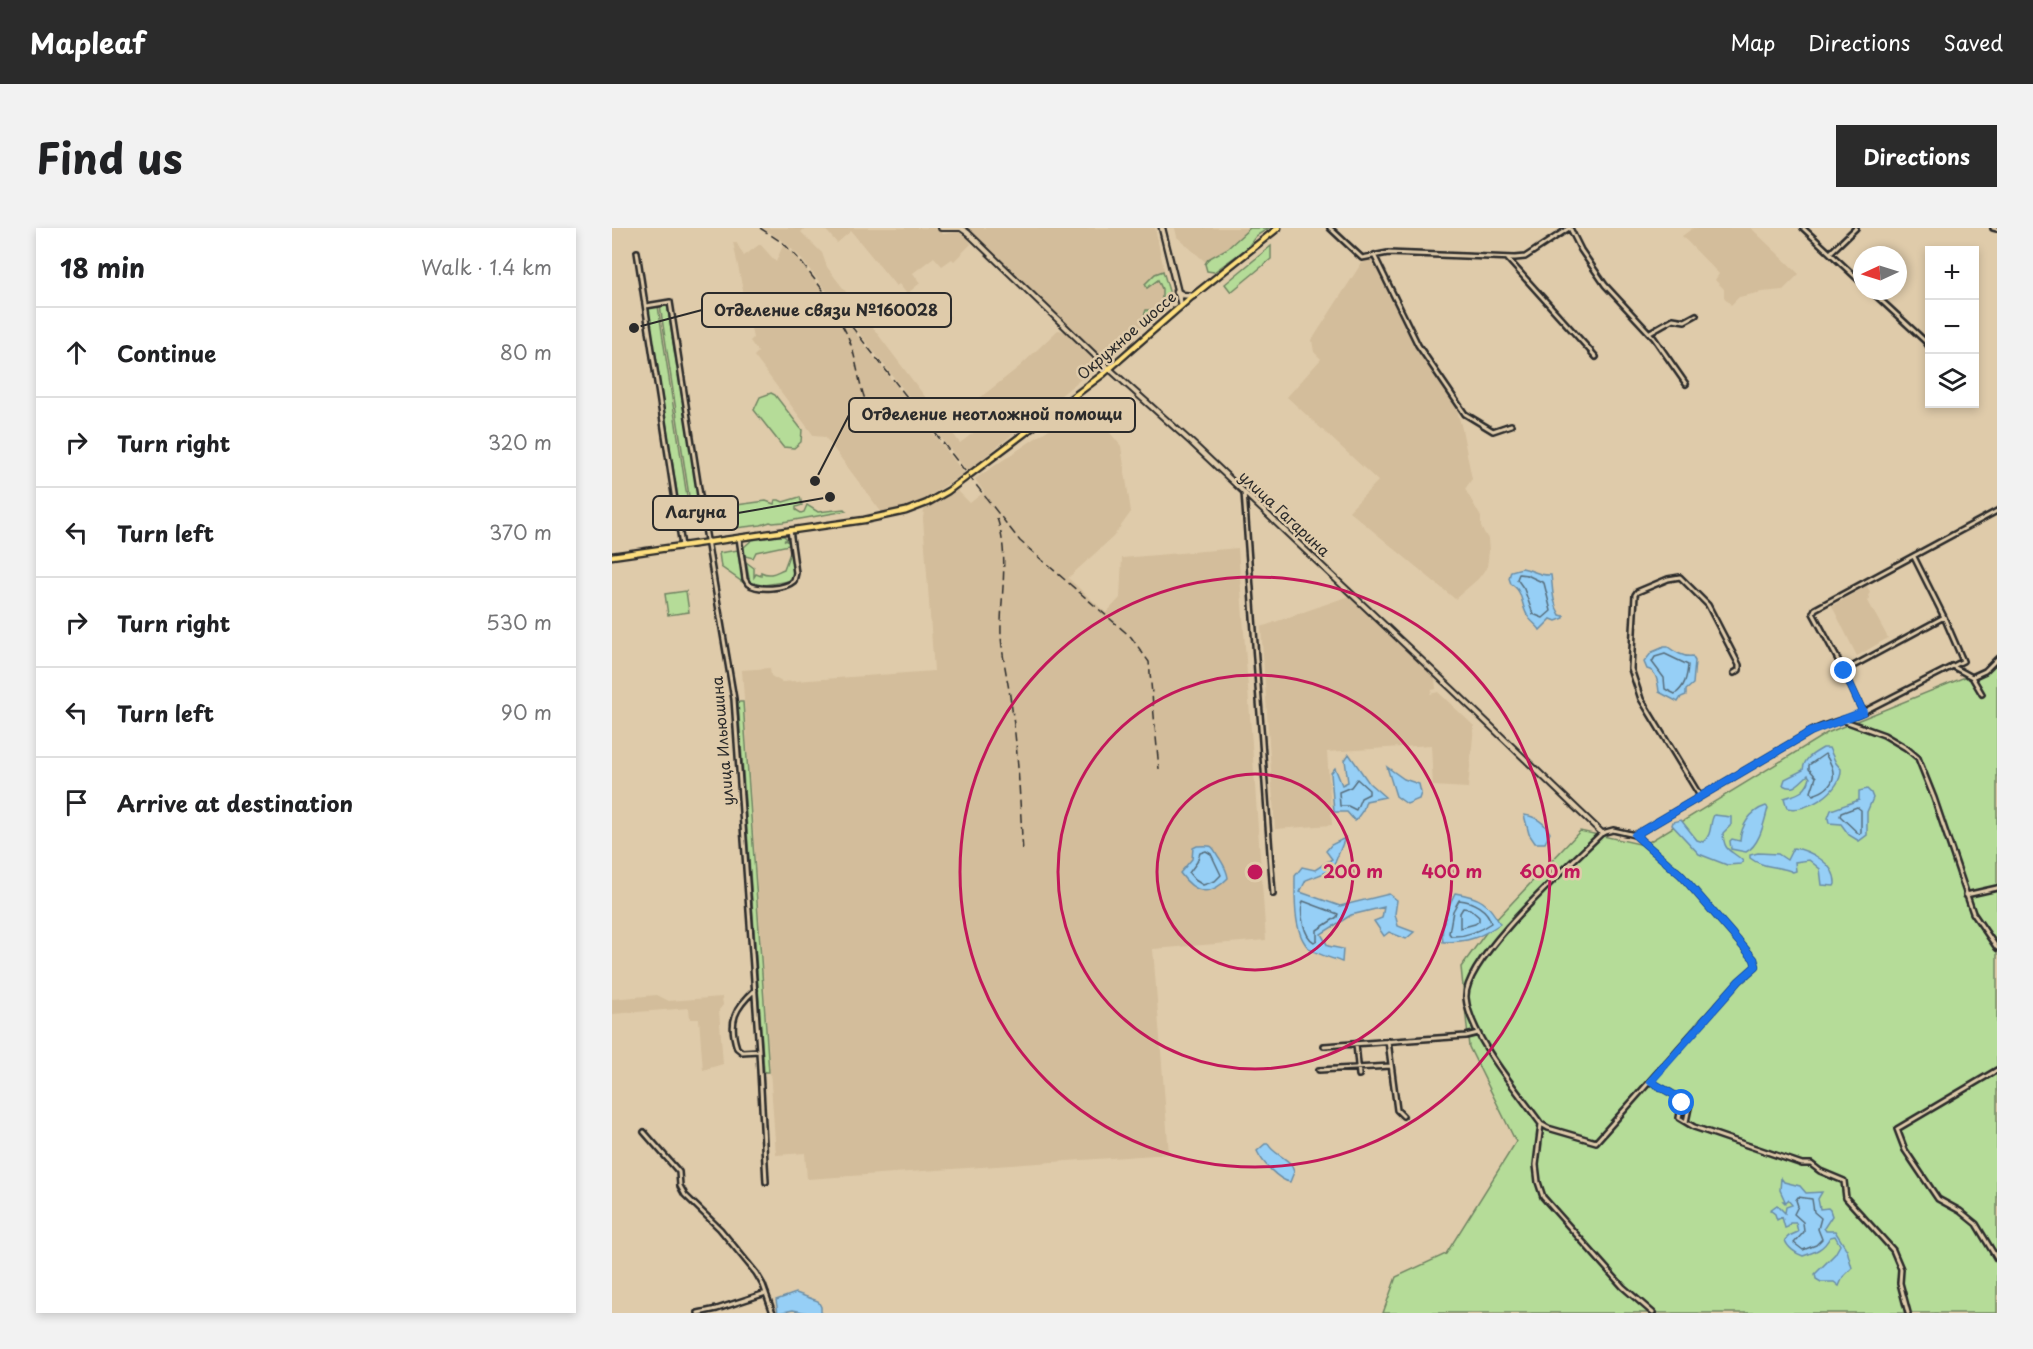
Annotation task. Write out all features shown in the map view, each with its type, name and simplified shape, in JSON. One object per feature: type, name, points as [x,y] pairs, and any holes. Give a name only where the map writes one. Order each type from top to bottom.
[{"type":"main road","points":[[1162,228],[1181,305]]},
{"type":"main road","name":"Окружное шоссе","points":[[612,556],[889,515],[927,503],[975,471],[1109,369],[1181,305],[1278,228]]},
{"type":"main road","points":[[1176,291],[1183,295],[1193,296]]},
{"type":"street","name":"улица Гагарина","points":[[942,228],[959,228],[965,231],[1109,369],[1191,442],[1493,727],[1602,833]]},
{"type":"street","points":[[1330,228],[1362,258],[1388,253],[1525,257],[1570,228],[1581,250],[1605,285],[1650,332],[1686,384]]},
{"type":"street","points":[[1803,228],[1853,275]]},
{"type":"street","points":[[1830,254],[1856,228]]},
{"type":"street","points":[[637,252],[682,546]]},
{"type":"street","points":[[1374,255],[1418,345],[1466,414],[1493,430],[1510,425]]},
{"type":"street","points":[[1507,258],[1596,357]]},
{"type":"street","points":[[1880,300],[1925,341]]},
{"type":"street","name":"улица Ильюшина","points":[[646,306],[670,302],[734,699],[766,1182]]},
{"type":"street","points":[[1650,332],[1673,319],[1685,321],[1696,315]]},
{"type":"street","points":[[1244,492],[1273,894]]},
{"type":"street","points":[[1863,712],[1813,613],[1815,609],[1997,511]]},
{"type":"street","points":[[739,538],[748,584],[759,589],[788,585],[796,576],[790,530]]},
{"type":"street","points":[[1635,835],[1810,732],[1827,723],[1844,720],[1863,712],[1963,661],[1914,557]]},
{"type":"street","points":[[1701,796],[1641,699],[1634,682],[1631,669],[1635,595],[1668,579],[1680,577],[1687,582],[1708,605],[1739,664],[1738,670],[1734,673]]},
{"type":"street","points":[[1844,671],[1944,617]]},
{"type":"street","points":[[1972,677],[1985,671],[1997,659]]},
{"type":"street","points":[[1952,666],[1972,677],[1982,694]]},
{"type":"street","points":[[1844,720],[1884,735],[1918,758],[1973,913],[1997,948]]},
{"type":"street","points":[[1612,830],[1635,835],[1695,890],[1754,959],[1756,966],[1739,981],[1596,1142],[1540,1124],[1478,1033],[1466,994],[1469,982],[1480,963],[1507,928],[1602,833],[1612,830]]},
{"type":"street","points":[[1966,895],[1997,888]]},
{"type":"street","points":[[755,990],[736,1010],[733,1020],[736,1048],[742,1052],[759,1051]]},
{"type":"street","points":[[1324,1046],[1466,1036],[1478,1033]]},
{"type":"street","points":[[1388,1041],[1397,1110],[1403,1116]]},
{"type":"street","points":[[1356,1044],[1359,1075]]},
{"type":"street","points":[[1319,1070],[1391,1066]]},
{"type":"street","points":[[1997,1070],[1897,1129],[1905,1150],[1938,1199],[1960,1211],[1976,1224],[1997,1259]]},
{"type":"street","points":[[1651,1081],[1661,1090],[1690,1103],[1686,1122]]},
{"type":"street","points":[[1682,1101],[1679,1118],[1686,1122],[1802,1164],[1811,1164],[1820,1171],[1844,1181],[1846,1198],[1893,1250],[1900,1269],[1900,1283],[1908,1313]]},
{"type":"street","points":[[1540,1124],[1536,1165],[1543,1197],[1623,1287],[1653,1313]]},
{"type":"street","points":[[644,1132],[679,1172],[680,1185],[685,1195],[701,1208],[759,1278],[772,1313]]},
{"type":"street","points":[[698,1313],[766,1293]]},
{"type":"shaded area","points":[[763,228],[805,228],[801,232],[822,253],[827,267],[960,443],[981,427],[967,408],[1019,367],[1058,330],[1065,331],[1096,361],[1096,367],[967,471],[799,256],[784,242]]},
{"type":"shaded area","points":[[824,228],[936,228],[943,234],[959,232],[968,238],[971,244],[954,261],[952,259],[942,266],[934,257],[913,273],[920,283],[907,294],[899,284],[896,286],[851,231],[837,243]]},
{"type":"shaded area","points":[[966,228],[1155,228],[1169,302],[1111,356],[1103,359]]},
{"type":"shaded area","points":[[1175,228],[1250,228],[1209,265],[1177,237]]},
{"type":"shaded area","points":[[1693,228],[1751,228],[1799,274],[1783,290],[1739,297],[1731,305],[1724,297],[1724,289],[1715,280],[1719,274],[1682,236]]},
{"type":"shaded area","points":[[733,242],[736,242],[744,256],[760,244],[776,262],[783,245],[797,258],[964,473],[925,499],[882,513],[825,437],[814,436],[754,356],[758,352],[750,341],[753,338]]},
{"type":"shaded area","points":[[1375,257],[1420,354],[1454,398],[1472,479],[1465,489],[1481,517],[1481,527],[1488,539],[1487,567],[1478,579],[1455,599],[1349,511],[1378,481],[1287,397],[1321,359],[1314,352],[1312,340],[1361,264]]},
{"type":"shaded area","points":[[929,293],[950,317],[940,326],[936,326],[931,321],[929,323],[919,311],[929,303],[925,297]]},
{"type":"shaded area","points":[[1086,404],[1098,414],[1101,422],[1121,446],[1131,512],[1113,537],[1068,578],[1106,613],[1120,598],[1122,558],[1238,548],[1266,940],[1153,949],[1169,1154],[807,1179],[805,1153],[776,1155],[742,670],[770,668],[771,676],[782,682],[934,671],[924,510],[956,489],[970,503],[984,492],[975,479]]},
{"type":"shaded area","points":[[1867,586],[1870,592],[1868,601],[1888,638],[1857,656],[1832,606]]},
{"type":"shaded area","points":[[1349,596],[1435,678],[1436,689],[1430,694],[1438,692],[1474,726],[1468,788],[1433,786],[1431,745],[1327,752],[1332,825],[1275,829],[1261,627]]},
{"type":"shaded area","points":[[657,995],[669,1001],[722,997],[723,1005],[719,1010],[723,1064],[703,1070],[699,1019],[690,1019],[689,1008],[612,1014],[612,999]]},
{"type":"green space","points":[[1250,228],[1269,228],[1256,236],[1247,248],[1214,272],[1207,271],[1205,264],[1208,259],[1228,248]]},
{"type":"green space","points":[[1271,246],[1271,259],[1231,292],[1225,284]]},
{"type":"green space","points":[[1163,271],[1169,291],[1169,302],[1151,319],[1147,319],[1144,316],[1146,310],[1155,310],[1162,304],[1162,289],[1158,280],[1147,288],[1145,284],[1155,274]]},
{"type":"green space","points":[[667,304],[700,517],[691,509],[660,305]]},
{"type":"green space","points":[[658,306],[689,510],[683,518],[681,518],[648,307]]},
{"type":"green space","points":[[771,393],[802,430],[801,442],[794,448],[783,447],[754,410],[760,397]]},
{"type":"green space","points":[[800,497],[802,505],[796,507],[796,510],[801,513],[807,505],[818,512],[844,509],[846,511],[710,531],[707,519],[711,517],[707,516],[706,509],[724,509],[729,506],[766,501],[774,504],[775,500],[783,502]]},
{"type":"green space","points":[[784,536],[788,540],[784,540],[789,542],[789,545],[756,552],[753,558],[745,556],[744,547],[752,540]]},
{"type":"green space","points":[[738,550],[744,583],[721,567],[719,553]]},
{"type":"green space","points":[[791,550],[794,574],[789,581],[758,586],[750,583],[746,562],[754,568],[754,577],[756,574],[761,576],[761,572],[773,574],[784,569]]},
{"type":"green space","points":[[686,591],[689,612],[668,615],[665,594]]},
{"type":"green space","points":[[1997,664],[1997,1313],[1383,1313],[1396,1277],[1446,1254],[1516,1142],[1469,1047],[1461,967],[1493,923],[1580,831],[1644,845],[1827,733]]},
{"type":"green space","points":[[738,702],[743,702],[769,1072],[764,1072]]},
{"type":"water","points":[[1522,568],[1543,575],[1551,575],[1556,605],[1560,615],[1564,618],[1556,621],[1551,619],[1540,630],[1530,619],[1518,590],[1511,584],[1509,578],[1511,571]]},
{"type":"water","points":[[1664,647],[1683,655],[1692,656],[1695,661],[1693,684],[1678,702],[1659,692],[1655,675],[1647,669],[1644,662],[1652,652]]},
{"type":"water","points":[[1823,748],[1829,748],[1841,769],[1836,785],[1822,799],[1813,804],[1795,809],[1787,808],[1784,798],[1803,790],[1810,778],[1808,775],[1794,787],[1783,785],[1785,779],[1803,770],[1807,759]]},
{"type":"water","points":[[1349,754],[1369,783],[1385,797],[1366,801],[1355,821],[1347,812],[1334,812],[1331,773],[1335,768],[1342,785],[1348,782],[1345,760]]},
{"type":"water","points":[[1387,767],[1404,779],[1419,784],[1421,793],[1419,799],[1407,804],[1396,796]]},
{"type":"water","points":[[1867,789],[1873,798],[1867,812],[1867,835],[1859,841],[1849,835],[1841,824],[1829,823],[1828,818],[1831,810],[1859,800],[1859,791]]},
{"type":"water","points":[[1766,806],[1768,808],[1763,826],[1751,849],[1746,852],[1731,849],[1730,841],[1732,839],[1740,841],[1742,830],[1751,815]]},
{"type":"water","points":[[1524,815],[1536,818],[1548,829],[1550,833],[1545,843],[1535,843],[1529,834]]},
{"type":"water","points":[[1714,815],[1731,817],[1731,825],[1723,833],[1725,844],[1743,861],[1741,864],[1727,865],[1699,854],[1672,825],[1673,822],[1681,820],[1697,840],[1703,842],[1710,832]]},
{"type":"water","points":[[1345,838],[1332,870],[1306,880],[1300,892],[1340,906],[1389,894],[1397,900],[1395,914],[1398,926],[1414,932],[1406,939],[1389,932],[1384,936],[1374,921],[1382,918],[1384,907],[1351,915],[1321,934],[1328,946],[1343,949],[1342,962],[1313,951],[1304,943],[1296,915],[1295,876],[1302,867],[1315,870],[1332,859],[1326,851],[1331,845]]},
{"type":"water","points":[[1212,847],[1226,870],[1228,878],[1215,888],[1197,889],[1180,873],[1192,859],[1193,848]]},
{"type":"water","points":[[1793,848],[1814,855],[1827,864],[1834,877],[1834,886],[1822,885],[1820,869],[1809,860],[1795,862],[1796,871],[1793,872],[1760,864],[1750,858],[1750,855],[1758,853],[1778,854],[1787,860]]},
{"type":"water","points":[[1455,893],[1471,896],[1482,902],[1491,910],[1500,924],[1473,938],[1443,942],[1445,917]]},
{"type":"water","points":[[1268,1144],[1293,1167],[1294,1172],[1290,1182],[1276,1174],[1259,1155],[1257,1151]]},
{"type":"water","points":[[1781,1178],[1784,1182],[1800,1186],[1806,1193],[1822,1192],[1818,1199],[1820,1209],[1828,1208],[1832,1216],[1824,1228],[1826,1231],[1835,1231],[1847,1250],[1852,1268],[1843,1277],[1839,1286],[1834,1282],[1821,1282],[1816,1279],[1815,1274],[1835,1254],[1840,1245],[1835,1236],[1830,1237],[1819,1249],[1803,1256],[1792,1250],[1786,1243],[1785,1240],[1789,1236],[1798,1232],[1796,1223],[1790,1223],[1785,1228],[1782,1217],[1777,1220],[1775,1214],[1770,1210],[1777,1205],[1785,1213],[1786,1207],[1792,1205],[1788,1200],[1785,1203],[1783,1201],[1785,1201],[1780,1190]]},
{"type":"water","points":[[796,1293],[818,1301],[821,1313],[793,1310],[778,1313],[776,1300]]},
{"type":"railway","points":[[760,228],[783,243],[797,257],[1020,541],[1131,637],[1149,662],[1159,769]]},
{"type":"railway","points":[[842,325],[848,336],[863,394],[873,417]]},
{"type":"railway","points":[[997,518],[1004,562],[1001,636],[1015,734],[1023,853]]},
{"type":"place","name":"Отделение связи №160028","points":[[634,328]]},
{"type":"place","name":"Отделение неотложной помощи","points":[[815,481]]},
{"type":"place","name":"Лагуна","points":[[830,497]]},
{"type":"route","points":[[1682,1103],[1677,1096],[1661,1090],[1651,1081],[1739,981],[1756,966],[1754,959],[1729,928],[1681,875],[1635,835],[1810,732],[1827,723],[1844,720],[1863,712],[1860,701],[1844,671]]}]
